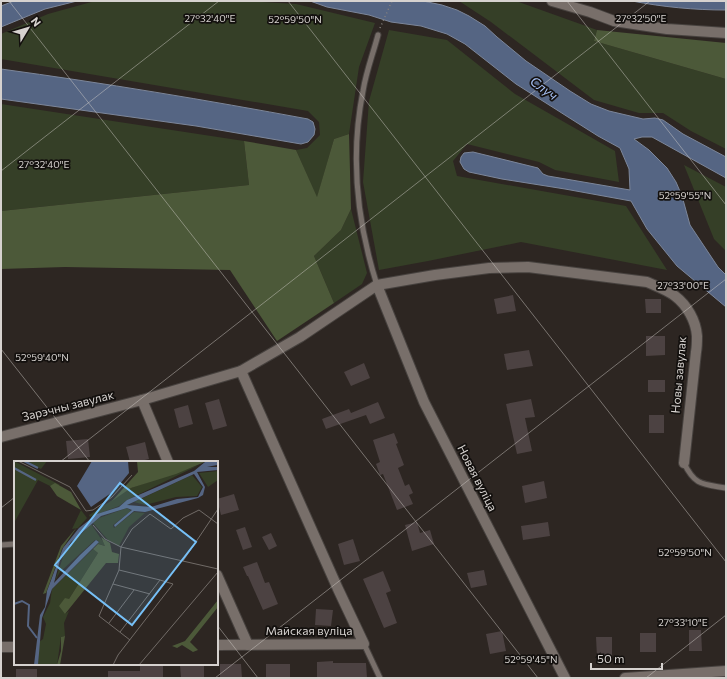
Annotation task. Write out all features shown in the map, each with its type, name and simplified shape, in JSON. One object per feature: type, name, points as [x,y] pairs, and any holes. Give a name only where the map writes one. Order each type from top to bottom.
[{"type":"street","points":[[552,1],[614,21],[666,28],[726,33]]},
{"type":"street","name":"Новы завулак","points":[[377,284],[489,268],[528,267],[647,282],[664,289],[684,304],[694,323],[697,336],[684,463]]},
{"type":"street","name":"Зарэчны завулак","points":[[1,437],[142,400],[241,371],[300,337],[377,284]]},
{"type":"street","name":"Новая вуліца","points":[[377,284],[424,402],[565,678]]},
{"type":"street","name":"Майская вуліца","points":[[218,645],[364,644],[241,371]]},
{"type":"street","points":[[142,400],[168,461]]},
{"type":"street","points":[[218,577],[248,644]]},
{"type":"street","points":[[1,647],[14,647]]},
{"type":"street","points":[[625,678],[726,671]]},
{"type":"lane","points":[[377,284],[370,262],[360,218],[356,163],[357,131],[363,91],[378,35]]},
{"type":"lane","points":[[684,463],[693,479],[701,483],[726,488]]},
{"type":"lane","points":[[1,544],[14,544]]},
{"type":"lane","points":[[364,644],[380,678]]},
{"type":"path","points":[[381,25],[392,1]]},
{"type":"green space","points":[[95,1],[245,1],[296,4],[375,23],[359,67],[349,134],[334,139],[317,198],[296,150],[307,148],[320,135],[319,122],[308,111],[1,59],[1,34],[48,14]]},
{"type":"green space","points":[[459,1],[516,1],[597,30],[594,41],[726,79],[726,149],[691,131],[663,113],[639,113],[594,100],[491,22]]},
{"type":"green space","points":[[389,30],[447,40],[515,94],[615,151],[619,182],[555,170],[539,162],[467,144],[453,161],[457,176],[626,206],[667,270],[521,242],[379,270],[363,182],[369,101]]},
{"type":"green space","points":[[597,30],[726,43],[726,79],[594,41]]},
{"type":"green space","points":[[1,104],[244,141],[249,185],[1,211]]},
{"type":"green space","points":[[349,134],[351,209],[341,230],[314,256],[334,303],[277,341],[230,270],[65,267],[1,269],[1,211],[249,185],[244,141],[296,150],[317,197],[334,139]]},
{"type":"green space","points":[[684,165],[726,187],[726,251],[714,239]]},
{"type":"green space","points":[[351,209],[367,273],[362,284],[334,303],[314,256],[341,230]]},
{"type":"water","points":[[14,1],[77,1],[45,9],[1,27],[1,6]]},
{"type":"water","name":"Случ","points":[[310,1],[423,1],[457,10],[485,26],[526,61],[591,104],[609,111],[643,119],[655,118],[663,120],[683,134],[726,157],[726,178],[652,137],[634,139],[649,150],[667,168],[676,182],[682,196],[690,225],[718,267],[726,275],[726,307],[677,266],[647,229],[631,201],[469,172],[464,169],[460,162],[464,153],[473,152],[538,168],[543,174],[548,176],[630,190],[629,169],[620,148],[598,136],[516,84],[465,44],[447,34],[421,26],[391,22],[369,15],[327,7]]},
{"type":"water","points":[[632,1],[726,1],[726,10],[679,8]]},
{"type":"water","points":[[1,69],[155,92],[308,119],[313,122],[315,129],[314,135],[308,142],[301,144],[196,126],[1,99]]},
{"type":"building","points":[[513,295],[516,311],[497,314],[494,299]]},
{"type":"building","points":[[645,299],[661,299],[661,313],[646,313]]},
{"type":"building","points":[[646,336],[665,336],[665,355],[646,356]]},
{"type":"building","points":[[529,350],[533,366],[507,370],[504,354]]},
{"type":"building","points":[[364,363],[370,378],[351,386],[344,372]]},
{"type":"building","points":[[648,380],[665,380],[665,392],[648,392]]},
{"type":"building","points":[[219,399],[227,426],[213,430],[205,403]]},
{"type":"building","points":[[531,399],[535,417],[525,418],[532,451],[517,454],[506,404]]},
{"type":"building","points":[[378,402],[385,418],[370,424],[366,415],[326,429],[322,419],[349,409],[351,413]]},
{"type":"building","points":[[188,405],[193,424],[179,428],[174,409]]},
{"type":"building","points":[[649,415],[664,415],[664,433],[649,433]]},
{"type":"building","points":[[394,433],[398,443],[396,444],[404,465],[398,468],[405,486],[409,484],[413,493],[409,495],[413,504],[397,510],[383,474],[380,475],[376,464],[380,462],[373,440]]},
{"type":"building","points":[[88,439],[90,457],[68,459],[66,441]]},
{"type":"building","points":[[145,442],[149,459],[130,461],[126,447]]},
{"type":"building","points":[[544,481],[547,498],[525,503],[522,486]]},
{"type":"building","points":[[234,494],[239,510],[221,515],[218,499]]},
{"type":"building","points":[[417,522],[420,533],[430,530],[434,544],[412,551],[405,525]]},
{"type":"building","points":[[548,522],[550,536],[523,540],[521,526]]},
{"type":"building","points":[[245,527],[252,547],[243,550],[236,530]]},
{"type":"building","points":[[271,533],[277,546],[269,550],[262,537]]},
{"type":"building","points":[[353,539],[360,561],[344,565],[338,544]]},
{"type":"building","points":[[257,562],[265,583],[269,582],[278,604],[263,610],[243,567]]},
{"type":"building","points":[[484,570],[487,585],[471,588],[467,573]]},
{"type":"building","points":[[383,571],[391,591],[386,593],[397,623],[384,628],[363,579]]},
{"type":"building","points":[[316,609],[333,610],[331,626],[315,625]]},
{"type":"building","points":[[689,630],[701,630],[702,651],[689,651]]},
{"type":"building","points":[[502,631],[506,651],[490,654],[486,634]]},
{"type":"building","points":[[640,633],[656,633],[656,652],[640,652]]},
{"type":"building","points":[[596,637],[612,637],[612,657],[597,657]]},
{"type":"building","points":[[333,661],[333,663],[366,663],[367,678],[317,678],[317,662]]},
{"type":"building","points":[[220,664],[241,664],[242,678],[220,678]]},
{"type":"building","points":[[266,664],[290,664],[290,678],[266,678]]},
{"type":"building","points":[[180,665],[204,665],[204,678],[181,678]]},
{"type":"building","points":[[140,666],[163,666],[163,678],[108,678],[108,671],[140,671]]},
{"type":"building","points":[[16,669],[37,669],[37,678],[16,678]]}]
